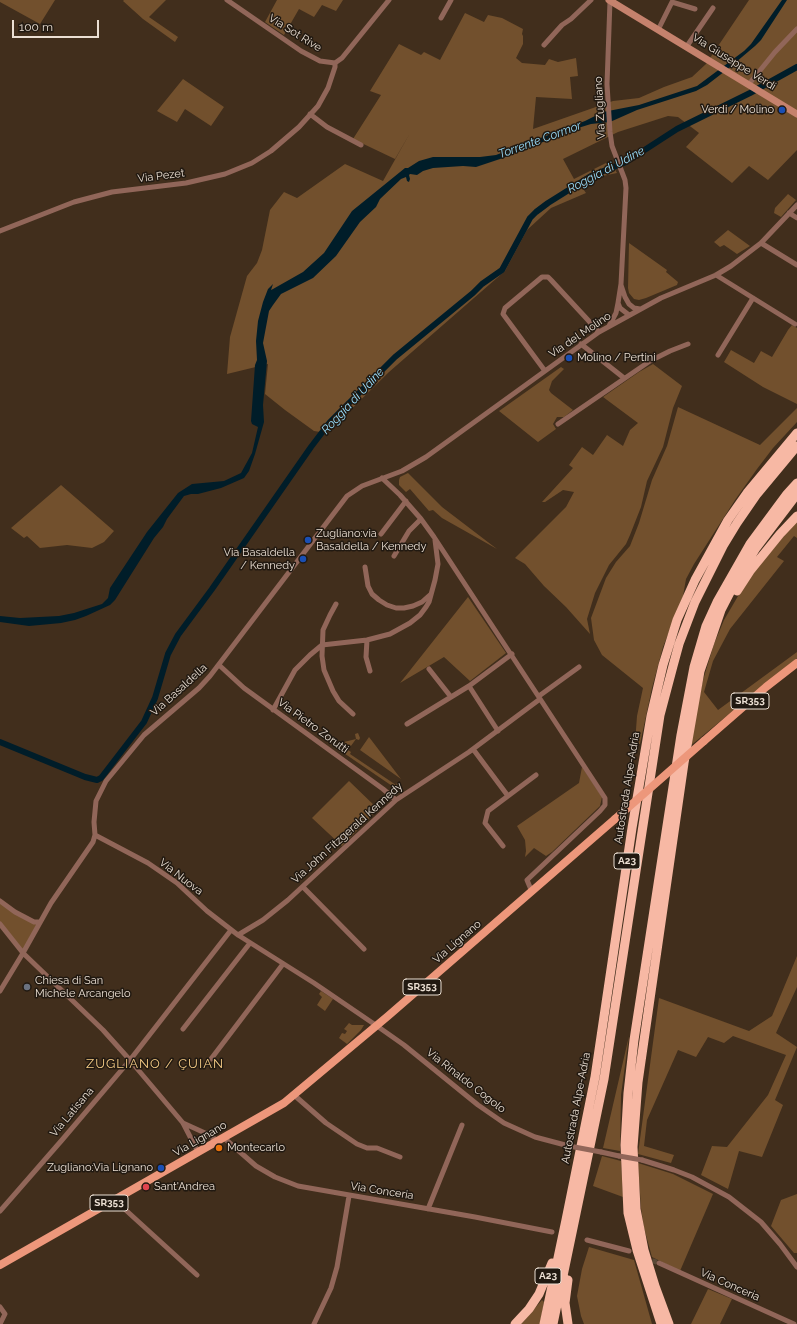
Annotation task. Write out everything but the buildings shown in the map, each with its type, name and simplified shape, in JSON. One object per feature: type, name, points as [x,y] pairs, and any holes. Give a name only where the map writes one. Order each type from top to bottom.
[{"type":"highway","name":"Autostrada Alpe-Adria","points":[[553,1324],[595,1077],[632,828],[651,716],[663,665],[677,620],[728,520],[747,492],[797,432]]},
{"type":"highway","name":"Autostrada Alpe-Adria","points":[[544,1324],[571,1221],[604,1079],[660,715],[672,666],[695,602],[723,546],[757,494],[797,446]]},
{"type":"highway","points":[[661,1324],[648,1288],[628,1213],[625,1145],[628,1092],[634,1040],[680,743],[694,667],[706,626],[714,608],[726,584],[750,544],[787,494],[797,483]]},
{"type":"highway","points":[[669,1324],[644,1250],[636,1209],[633,1147],[638,1082],[684,763],[700,671],[721,610],[737,579],[756,548],[797,494]]},
{"type":"highway","points":[[713,632],[750,571],[780,534],[797,516]]},
{"type":"highway","name":"A23","points":[[515,1324],[529,1309],[543,1286],[571,1221]]},
{"type":"highway","name":"A23","points":[[568,1324],[565,1303],[574,1250],[571,1221]]},
{"type":"main road","name":"Via Giuseppe Verdi","points":[[610,0],[797,114]]},
{"type":"main road","name":"Via Lignano","points":[[0,1265],[284,1103],[377,1026],[766,687],[797,663]]},
{"type":"street","name":"Via Sot Rive","points":[[226,0],[301,51],[320,61],[335,63]]},
{"type":"street","points":[[335,63],[350,48],[389,0]]},
{"type":"street","points":[[441,18],[451,0]]},
{"type":"street","points":[[544,45],[562,25],[571,19],[591,0]]},
{"type":"street","name":"Via Zugliano","points":[[609,326],[616,313],[621,284],[626,192],[626,180],[612,146],[610,132],[608,68],[610,0]]},
{"type":"street","points":[[658,30],[672,2],[695,9]]},
{"type":"street","points":[[687,46],[713,8]]},
{"type":"street","points":[[749,85],[775,52],[797,30]]},
{"type":"street","name":"Via Pezet","points":[[0,231],[74,202],[112,192],[186,183],[225,174],[252,163],[271,151],[299,127],[318,106],[328,88],[335,63]]},
{"type":"street","points":[[310,114],[327,127],[361,144]]},
{"type":"street","name":"Via del Molino","points":[[383,478],[402,471],[426,457],[599,332],[661,298],[716,275],[744,257],[797,205]]},
{"type":"street","points":[[789,213],[797,218]]},
{"type":"street","points":[[761,242],[797,265]]},
{"type":"street","points":[[716,275],[795,324]]},
{"type":"street","points":[[545,371],[503,314],[505,308],[542,277],[548,277],[599,332]]},
{"type":"street","name":"Via Zugliano","points":[[621,284],[629,304],[634,308],[640,309]]},
{"type":"street","points":[[718,355],[753,298]]},
{"type":"street","points":[[618,303],[620,308],[629,315]]},
{"type":"street","points":[[581,344],[624,378]]},
{"type":"street","points":[[558,424],[660,355],[688,344]]},
{"type":"street","points":[[383,478],[406,501],[434,537],[604,795],[605,805],[600,811],[527,880],[532,892]]},
{"type":"street","name":"Via Basaldella","points":[[0,991],[23,954],[51,903],[88,849],[95,835],[94,822],[96,801],[106,781],[144,735],[199,688],[219,666],[348,496],[362,486],[383,478]]},
{"type":"street","points":[[381,534],[406,501]]},
{"type":"street","points":[[394,556],[409,531],[421,519]]},
{"type":"street","points":[[273,710],[295,670],[322,645],[367,640],[390,634],[410,623],[426,608],[432,593],[438,564],[434,537]]},
{"type":"street","points":[[365,567],[368,586],[372,594],[379,600],[396,608],[413,606],[422,602],[432,593]]},
{"type":"street","points":[[336,604],[324,630],[322,645],[324,670],[327,680],[339,701],[353,714]]},
{"type":"street","points":[[367,640],[366,657],[370,671]]},
{"type":"street","points":[[407,724],[469,686],[512,654]]},
{"type":"street","name":"Via Pietro Zorutti","points":[[219,666],[244,688],[273,710],[383,789],[396,800]]},
{"type":"street","name":"Via John Fitzgerald Kennedy","points":[[238,935],[263,920],[288,900],[396,800],[473,750],[579,667]]},
{"type":"street","points":[[429,669],[451,697]]},
{"type":"street","points":[[469,686],[498,731]]},
{"type":"street","points":[[473,750],[508,796]]},
{"type":"street","points":[[503,846],[485,823],[488,811],[536,775]]},
{"type":"street","name":"Via Nuova","points":[[95,835],[148,864],[177,883],[231,930],[377,1026]]},
{"type":"street","points":[[303,887],[364,950]]},
{"type":"street","points":[[0,901],[15,912],[34,922],[40,922]]},
{"type":"street","points":[[0,924],[23,954],[103,1030],[130,1060],[183,1123],[198,1152]]},
{"type":"street","name":"Via Latisana","points":[[0,1210],[130,1060],[231,930]]},
{"type":"street","points":[[183,1029],[250,943]]},
{"type":"street","points":[[211,1059],[283,964]]},
{"type":"street","name":"Via Rinaldo Cogolo","points":[[377,1026],[404,1045],[478,1105],[504,1123],[535,1136],[569,1146],[642,1160],[674,1170],[692,1176],[729,1197],[761,1222],[797,1267]]},
{"type":"street","points":[[294,1095],[326,1123],[357,1144],[367,1148],[377,1148],[400,1157]]},
{"type":"street","name":"Via Conceria","points":[[183,1123],[221,1139],[256,1166],[275,1177],[298,1186],[552,1232]]},
{"type":"street","points":[[428,1209],[462,1125]]},
{"type":"street","points":[[314,1324],[331,1288],[337,1267],[349,1196]]},
{"type":"street","points":[[115,1200],[197,1275]]},
{"type":"street","points":[[587,1240],[630,1251]]},
{"type":"street","name":"Via Conceria","points":[[659,1263],[794,1324]]},
{"type":"street","points":[[0,1307],[5,1314],[0,1324]]},
{"type":"shaded area","points":[[0,0],[55,0],[40,24],[0,2]]},
{"type":"shaded area","points":[[166,0],[149,17],[178,37],[175,42],[143,19],[123,1]]},
{"type":"shaded area","points":[[277,0],[343,0],[336,11],[322,5],[314,17],[299,9],[284,35],[265,22]]},
{"type":"shaded area","points":[[749,0],[797,0],[797,150],[768,180],[749,166],[732,183],[686,147],[699,133],[678,117],[668,116],[618,132],[563,159],[574,179],[610,161],[617,173],[593,178],[581,186],[586,193],[551,208],[527,230],[505,271],[389,372],[327,433],[314,431],[265,394],[268,364],[227,374],[230,337],[247,276],[257,263],[262,250],[270,210],[284,192],[297,198],[345,164],[383,181],[410,133],[395,159],[353,139],[381,95],[370,91],[399,44],[421,55],[424,52],[440,60],[465,13],[484,22],[488,15],[502,18],[523,29],[523,44],[516,58],[522,63],[545,65],[549,59],[558,62],[576,58],[578,76],[570,77],[572,99],[536,97],[533,129],[613,101],[639,98],[692,77],[706,64]]},
{"type":"shaded area","points":[[183,79],[224,107],[211,126],[185,109],[177,122],[157,111]]},
{"type":"shaded area","points":[[788,194],[796,200],[781,217],[774,213],[775,208]]},
{"type":"shaded area","points":[[728,230],[750,246],[737,254],[724,245],[720,247],[714,242]]},
{"type":"shaded area","points":[[629,243],[667,270],[666,272],[678,282],[677,285],[646,298],[639,300],[634,299],[629,293],[628,288]]},
{"type":"shaded area","points":[[792,325],[797,328],[797,404],[763,387],[724,362],[731,350],[754,363],[761,351],[772,357]]},
{"type":"shaded area","points":[[653,364],[682,386],[673,408],[663,447],[647,481],[641,507],[630,535],[626,544],[609,565],[595,593],[587,619],[590,634],[525,564],[515,558],[566,507],[574,492],[563,490],[545,502],[542,502],[573,468],[569,465],[582,447],[593,455],[607,435],[623,446],[630,430],[638,423],[603,397]]},
{"type":"shaded area","points":[[561,367],[564,369],[552,381],[549,390],[573,410],[564,417],[557,417],[553,424],[556,429],[538,442],[499,411]]},
{"type":"shaded area","points":[[678,407],[760,445],[797,408],[797,422],[773,448],[735,500],[686,579],[683,596],[663,647],[652,688],[640,744],[635,743],[637,716],[643,688],[602,655],[594,640],[591,618],[606,578],[616,562],[630,546],[639,523],[652,480],[667,446]]},
{"type":"shaded area","points":[[408,473],[442,507],[497,549],[442,518],[433,510],[429,511],[410,489],[406,492],[399,485],[399,480],[400,477]]},
{"type":"shaded area","points":[[61,485],[114,531],[104,542],[92,548],[67,545],[40,548],[27,536],[24,538],[11,528]]},
{"type":"shaded area","points":[[797,520],[797,538],[794,536],[777,557],[784,561],[730,629],[713,661],[704,692],[718,710],[797,652],[797,658],[689,747],[703,680],[714,644],[724,620],[748,579]]},
{"type":"shaded area","points":[[468,597],[506,653],[470,681],[444,657],[400,683]]},
{"type":"shaded area","points":[[358,733],[360,738],[359,740],[356,739],[355,734]]},
{"type":"shaded area","points":[[369,737],[401,779],[360,750]]},
{"type":"shaded area","points":[[356,739],[348,750],[351,752],[350,754],[396,785],[397,783],[402,787],[398,790],[332,745]]},
{"type":"shaded area","points":[[582,767],[602,797],[600,806],[552,852],[546,856],[534,848],[525,857],[525,840],[517,826],[579,783]]},
{"type":"shaded area","points":[[349,781],[378,809],[342,846],[312,818]]},
{"type":"shaded area","points":[[0,901],[15,912],[40,922],[23,953],[0,924]]},
{"type":"shaded area","points":[[797,956],[797,987],[776,1033],[797,1047],[775,1100],[783,1105],[762,1157],[739,1151],[728,1189],[701,1175],[712,1146],[727,1147],[768,1095],[786,1055],[733,1036],[724,1043],[708,1037],[696,1057],[678,1050],[647,1120],[644,1146],[674,1155],[671,1163],[638,1154],[659,998],[749,1031],[772,1016]]},
{"type":"shaded area","points":[[321,991],[333,999],[325,1011],[317,1005],[322,997],[319,994]]},
{"type":"shaded area","points":[[349,1023],[352,1025],[364,1025],[347,1044],[339,1038],[342,1033],[345,1034],[347,1031],[344,1029]]},
{"type":"shaded area","points":[[629,1036],[621,1095],[620,1151],[603,1148]]},
{"type":"shaded area","points":[[602,1156],[621,1161],[623,1197],[593,1186]]},
{"type":"shaded area","points":[[638,1163],[673,1174],[713,1194],[680,1271],[652,1257],[644,1228],[641,1208]]},
{"type":"shaded area","points":[[797,1194],[797,1253],[794,1253],[771,1226],[781,1200]]},
{"type":"shaded area","points":[[589,1247],[634,1260],[652,1324],[584,1324],[577,1296],[582,1269]]},
{"type":"shaded area","points":[[708,1289],[732,1299],[720,1324],[691,1324]]},
{"type":"shaded area","points":[[542,1300],[544,1302],[540,1324],[521,1324]]},
{"type":"water","name":"Torrente Cormor","points":[[782,0],[787,0],[761,40],[729,68],[707,85],[696,91],[637,110],[610,122],[591,124],[578,128],[503,158],[476,167],[463,166],[433,168],[423,171],[417,175],[410,174],[409,182],[407,181],[406,177],[401,179],[380,199],[376,207],[360,222],[336,256],[313,278],[281,294],[269,311],[263,343],[267,361],[263,405],[264,422],[249,471],[244,478],[221,488],[184,496],[154,538],[115,600],[110,605],[86,616],[61,623],[29,626],[0,622],[0,616],[20,618],[59,616],[102,604],[108,598],[110,588],[147,532],[178,493],[192,484],[224,481],[241,473],[252,453],[258,427],[252,424],[251,421],[255,365],[257,360],[256,341],[258,321],[268,289],[273,284],[271,290],[303,272],[324,253],[352,211],[405,168],[408,168],[419,161],[433,157],[480,157],[496,155],[585,121],[603,112],[639,105],[697,86],[744,51],[751,44]]},
{"type":"waterway","name":"Roggia di Udine","points":[[0,742],[85,777],[97,780],[101,778],[144,722],[155,698],[168,654],[178,635],[330,422],[395,357],[482,284],[502,270],[530,218],[536,212],[591,176],[626,162],[677,129],[750,93],[797,67]]},
{"type":"tunnel","points":[[645,1258],[659,1263]]},
{"type":"place","name":"Verdi / Molino","points":[[782,110]]},
{"type":"place","name":"Molino / Pertini","points":[[569,358]]},
{"type":"place","name":"Zugliano:via Basaldella / Kennedy","points":[[308,540]]},
{"type":"place","name":"Via Basaldella / Kennedy","points":[[303,559]]},
{"type":"place","name":"Chiesa di San Michele Arcangelo","points":[[27,987]]},
{"type":"place","name":"Montecarlo","points":[[219,1148]]},
{"type":"place","name":"Zugliano:Via Lignano","points":[[161,1168]]},
{"type":"place","name":"Sant'Andrea","points":[[146,1187]]},
{"type":"district","name":"ZUGLIANO / ÇUIAN","points":[[155,1064]]}]
